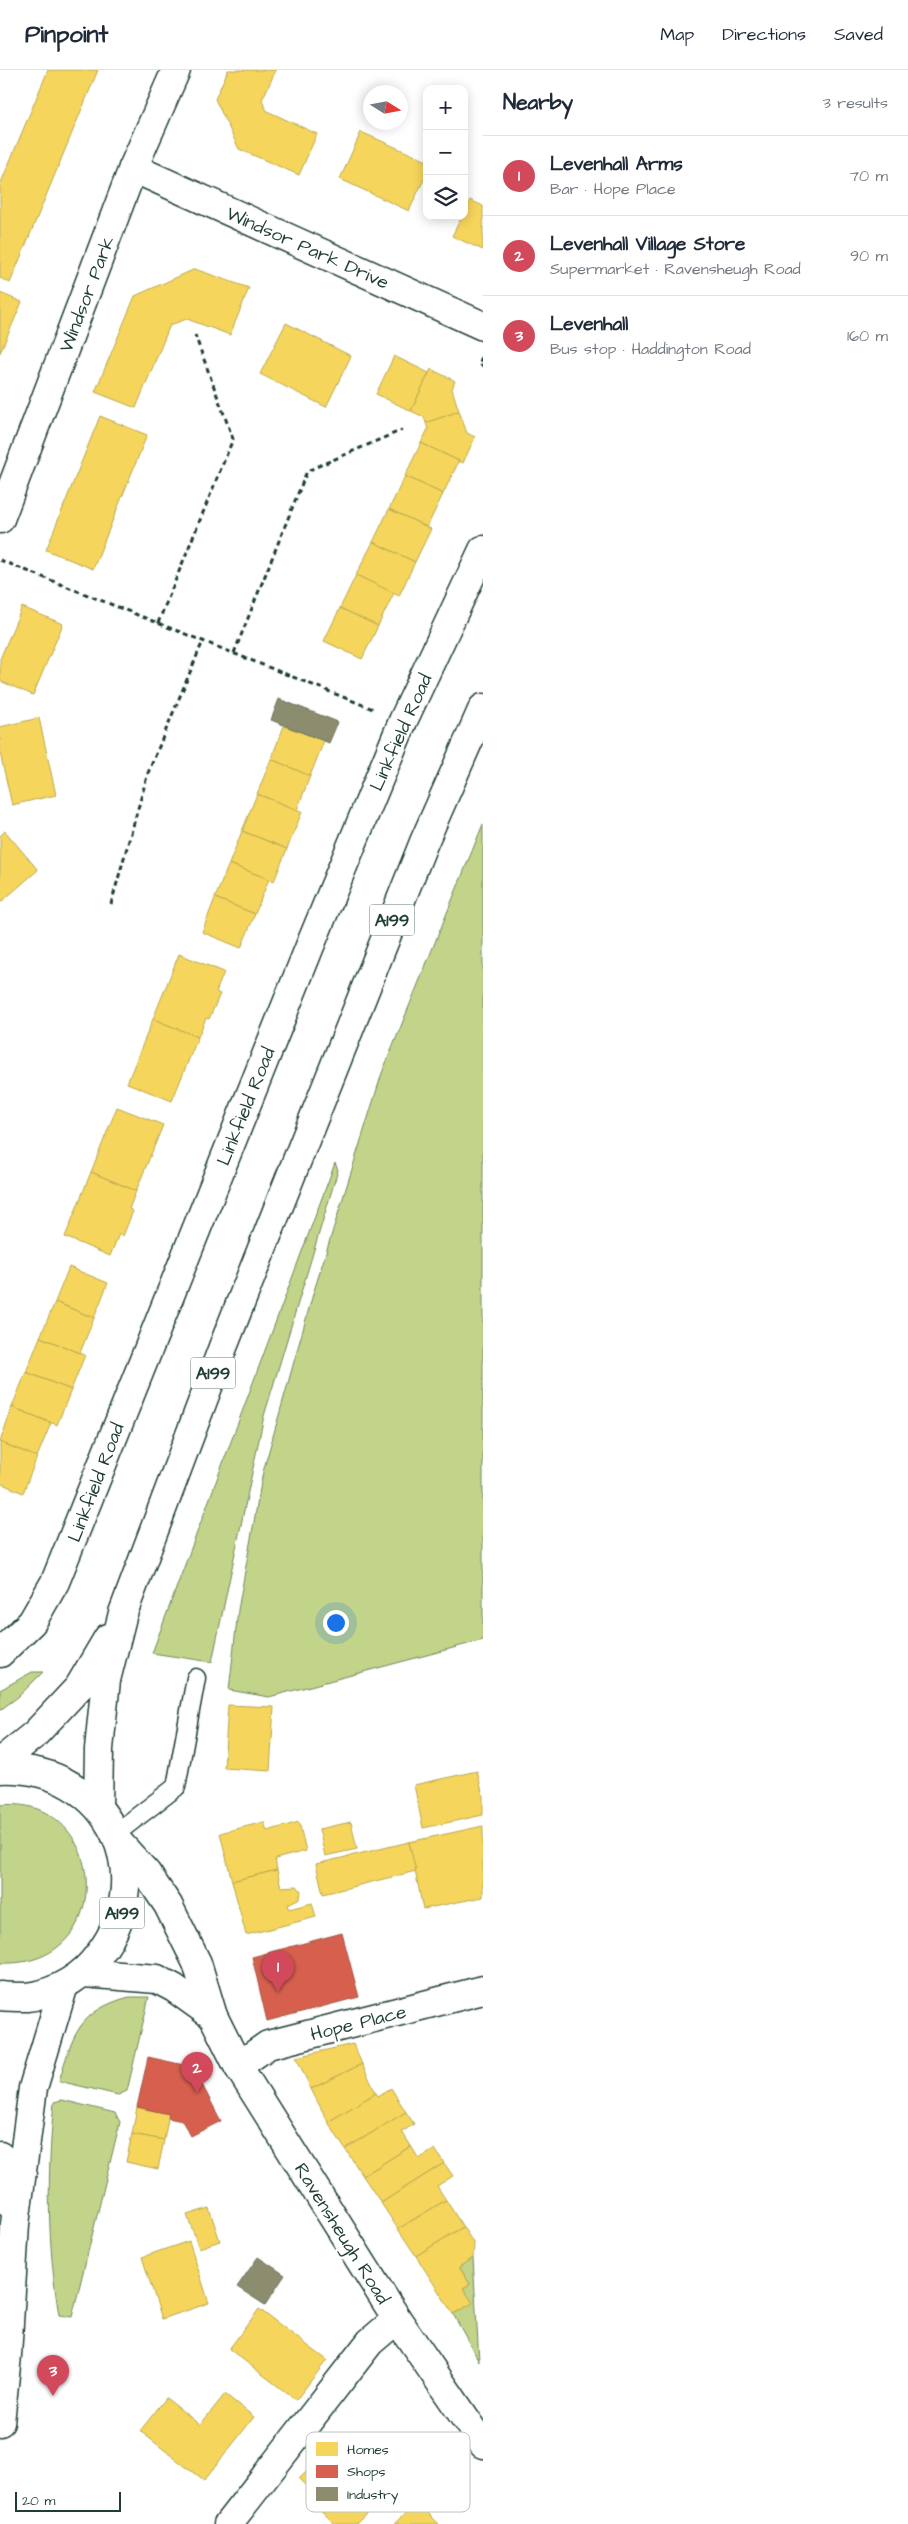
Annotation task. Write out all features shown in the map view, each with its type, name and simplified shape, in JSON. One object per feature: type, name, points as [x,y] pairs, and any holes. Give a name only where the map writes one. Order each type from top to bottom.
[{"type":"main road","name":"Windsor Park","points":[[0,519],[133,168],[176,70]]},
{"type":"main road","name":"Windsor Park Drive","points":[[133,168],[483,326]]},
{"type":"main road","name":"Linkfield Road","points":[[0,1653],[32,1622],[56,1582],[304,959],[403,721],[483,550]]},
{"type":"main road","name":"A199","points":[[98,1807],[99,1749],[106,1680],[123,1613],[223,1347],[424,842],[483,708]]},
{"type":"main road","name":"A199","points":[[0,1762],[36,1734],[79,1687],[123,1613]]},
{"type":"main road","name":"A199","points":[[0,1769],[20,1768],[49,1774],[76,1788],[98,1807],[117,1838],[126,1878],[122,1913],[107,1946],[74,1979],[33,2088],[15,2224],[7,2356],[0,2422]]},
{"type":"main road","name":"Ravensheugh Road","points":[[117,1838],[147,1874],[168,1905],[197,1963],[213,2016],[238,2066],[397,2319],[483,2444]]},
{"type":"main road","name":"Ravensheugh Road","points":[[74,1979],[157,1979],[174,1988],[213,2016]]},
{"type":"main road","points":[[0,1996],[28,1997],[74,1979]]},
{"type":"main road","name":"Hope Place","points":[[238,2066],[268,2045],[483,1990]]},
{"type":"main road","name":"A199","points":[[0,2156],[15,2224]]},
{"type":"main road","points":[[228,2524],[370,2342],[397,2319]]},
{"type":"lane","points":[[117,1838],[176,1787],[196,1678]]},
{"type":"path","points":[[158,623],[233,439],[195,335]]},
{"type":"path","points":[[483,354],[479,364],[483,366]]},
{"type":"path","points":[[234,653],[308,471],[402,430]]},
{"type":"path","points":[[0,560],[403,721]]},
{"type":"path","points":[[111,904],[148,773],[203,641]]},
{"type":"green space","points":[[483,824],[483,1640],[269,1697],[229,1690],[238,1610],[263,1472],[313,1294],[382,1073]]},
{"type":"green space","points":[[335,1163],[338,1170],[264,1416],[212,1662],[152,1653]]},
{"type":"green space","points":[[32,1672],[43,1672],[18,1697],[0,1710],[0,1690]]},
{"type":"green space","points":[[0,1805],[36,1809],[63,1825],[80,1851],[86,1882],[82,1912],[66,1939],[39,1957],[0,1963]]},
{"type":"green space","points":[[129,1997],[149,1997],[127,2091],[118,2095],[59,2081],[69,2050],[80,2027],[99,2010]]},
{"type":"green space","points":[[62,2100],[115,2113],[120,2122],[72,2317],[59,2315],[50,2235],[49,2182],[54,2102]]},
{"type":"green space","points":[[473,2258],[479,2361],[453,2314],[472,2303],[463,2288],[470,2284],[459,2267]]},
{"type":"building: Homes","points":[[48,70],[98,70],[10,283],[0,278],[0,185]]},
{"type":"building: Homes","points":[[228,70],[276,70],[262,100],[267,111],[317,134],[299,175],[239,149],[215,99]]},
{"type":"building: Homes","points":[[361,132],[423,159],[423,181],[409,211],[340,179]]},
{"type":"building: Homes","points":[[470,200],[483,206],[483,250],[452,236],[460,220],[468,220]]},
{"type":"building: Homes","points":[[195,269],[249,288],[230,335],[187,319],[170,325],[136,408],[95,392],[135,296]]},
{"type":"building: Homes","points":[[0,293],[22,302],[0,353]]},
{"type":"building: Homes","points":[[286,323],[351,356],[326,407],[260,374]]},
{"type":"building: Homes","points":[[394,356],[429,373],[411,411],[376,394]]},
{"type":"building: Homes","points":[[431,369],[455,381],[452,389],[459,411],[426,423],[424,417],[411,411]]},
{"type":"building: Homes","points":[[459,411],[467,433],[475,437],[463,463],[421,443],[428,429],[426,423]]},
{"type":"building: Homes","points":[[100,416],[147,435],[93,569],[46,550]]},
{"type":"building: Homes","points":[[421,443],[459,461],[443,494],[405,476]]},
{"type":"building: Homes","points":[[405,476],[443,494],[427,527],[389,509]]},
{"type":"building: Homes","points":[[389,509],[431,529],[415,562],[373,542]]},
{"type":"building: Homes","points":[[373,542],[415,562],[399,596],[356,575]]},
{"type":"building: Homes","points":[[356,575],[394,593],[378,626],[340,608]]},
{"type":"building: Homes","points":[[22,607],[63,624],[33,695],[0,681],[0,659]]},
{"type":"building: Homes","points":[[340,608],[378,626],[362,659],[324,641]]},
{"type":"building: Homes","points":[[39,718],[56,795],[12,805],[0,753],[0,727]]},
{"type":"building: Homes","points":[[284,726],[324,741],[310,776],[271,759]]},
{"type":"building: Homes","points":[[271,759],[310,776],[297,810],[257,794]]},
{"type":"building: Homes","points":[[257,794],[302,812],[287,849],[242,831]]},
{"type":"building: Homes","points":[[5,831],[38,870],[0,903],[0,836]]},
{"type":"building: Homes","points":[[242,831],[287,849],[274,881],[229,864]]},
{"type":"building: Homes","points":[[229,864],[269,879],[255,914],[215,898]]},
{"type":"building: Homes","points":[[215,898],[255,914],[241,948],[202,932]]},
{"type":"building: Homes","points":[[179,954],[224,972],[216,992],[220,994],[209,1019],[206,1018],[198,1037],[153,1019]]},
{"type":"building: Homes","points":[[153,1019],[198,1037],[172,1101],[127,1083]]},
{"type":"building: Homes","points":[[117,1107],[163,1125],[136,1191],[91,1172]]},
{"type":"building: Homes","points":[[91,1172],[136,1191],[129,1209],[133,1211],[123,1236],[119,1234],[110,1256],[65,1237]]},
{"type":"building: Homes","points":[[69,1267],[108,1283],[94,1318],[55,1302]]},
{"type":"building: Homes","points":[[55,1302],[94,1318],[80,1353],[40,1337]]},
{"type":"building: Homes","points":[[40,1337],[85,1355],[71,1390],[26,1372]]},
{"type":"building: Homes","points":[[26,1372],[71,1390],[57,1425],[12,1407]]},
{"type":"building: Homes","points":[[12,1407],[51,1423],[37,1457],[0,1442]]},
{"type":"building: Homes","points":[[0,1442],[37,1457],[23,1493],[0,1483]]},
{"type":"building: Homes","points":[[228,1705],[274,1707],[270,1771],[224,1768]]},
{"type":"building: Homes","points":[[477,1771],[483,1796],[483,1815],[423,1828],[414,1785]]},
{"type":"building: Homes","points":[[264,1822],[267,1831],[299,1822],[306,1851],[275,1859],[277,1870],[232,1881],[220,1833]]},
{"type":"building: Homes","points":[[351,1822],[357,1849],[325,1856],[319,1829]]},
{"type":"building: Homes","points":[[483,1826],[483,1897],[423,1909],[409,1842]]},
{"type":"building: Homes","points":[[409,1842],[416,1871],[323,1894],[316,1864]]},
{"type":"building: Homes","points":[[277,1870],[281,1887],[297,1886],[301,1891],[300,1898],[288,1904],[289,1909],[312,1903],[316,1917],[246,1935],[232,1881]]},
{"type":"building: Homes","points":[[353,2044],[362,2064],[311,2089],[296,2057]]},
{"type":"building: Homes","points":[[362,2064],[376,2093],[328,2122],[311,2089]]},
{"type":"building: Homes","points":[[391,2088],[406,2112],[345,2149],[328,2122],[376,2093],[378,2096]]},
{"type":"building: Homes","points":[[137,2107],[169,2114],[164,2140],[132,2134]]},
{"type":"building: Homes","points":[[406,2112],[414,2124],[402,2132],[411,2146],[363,2176],[345,2149]]},
{"type":"building: Homes","points":[[132,2134],[164,2140],[158,2169],[126,2162]]},
{"type":"building: Homes","points":[[411,2146],[419,2159],[435,2149],[444,2163],[381,2203],[363,2176]]},
{"type":"building: Homes","points":[[444,2163],[453,2176],[437,2186],[446,2200],[398,2229],[381,2203]]},
{"type":"building: Homes","points":[[446,2200],[463,2227],[416,2256],[398,2229]]},
{"type":"building: Homes","points":[[209,2208],[220,2241],[199,2248],[187,2215]]},
{"type":"building: Homes","points":[[463,2227],[474,2244],[473,2258],[459,2267],[470,2284],[463,2288],[473,2303],[453,2314],[416,2256]]},
{"type":"building: Homes","points":[[189,2241],[209,2303],[162,2319],[142,2257]]},
{"type":"building: Homes","points":[[259,2309],[327,2360],[296,2400],[229,2349]]},
{"type":"building: Homes","points":[[225,2394],[254,2417],[204,2481],[140,2431],[166,2398],[200,2425]]},
{"type":"building: Homes","points":[[306,2472],[306,2486],[299,2479]]},
{"type":"building: Homes","points":[[322,2512],[368,2512],[356,2524],[335,2524]]},
{"type":"building: Homes","points":[[407,2512],[427,2512],[439,2524],[394,2524]]},
{"type":"building: Shops","points":[[342,1933],[359,1997],[267,2021],[252,1957]]},
{"type":"building: Shops","points":[[148,2057],[193,2067],[221,2121],[191,2136],[182,2121],[168,2118],[169,2114],[137,2107]]},
{"type":"building: Industry","points":[[279,699],[338,722],[329,743],[271,720]]},
{"type":"building: Industry","points":[[258,2257],[285,2275],[265,2305],[237,2287]]},
{"type":"place","name":"Levenhall Arms","points":[[278,1992]]},
{"type":"place","name":"Levenhall Village Store","points":[[197,2093]]},
{"type":"place","name":"Levenhall","points":[[53,2396]]}]
